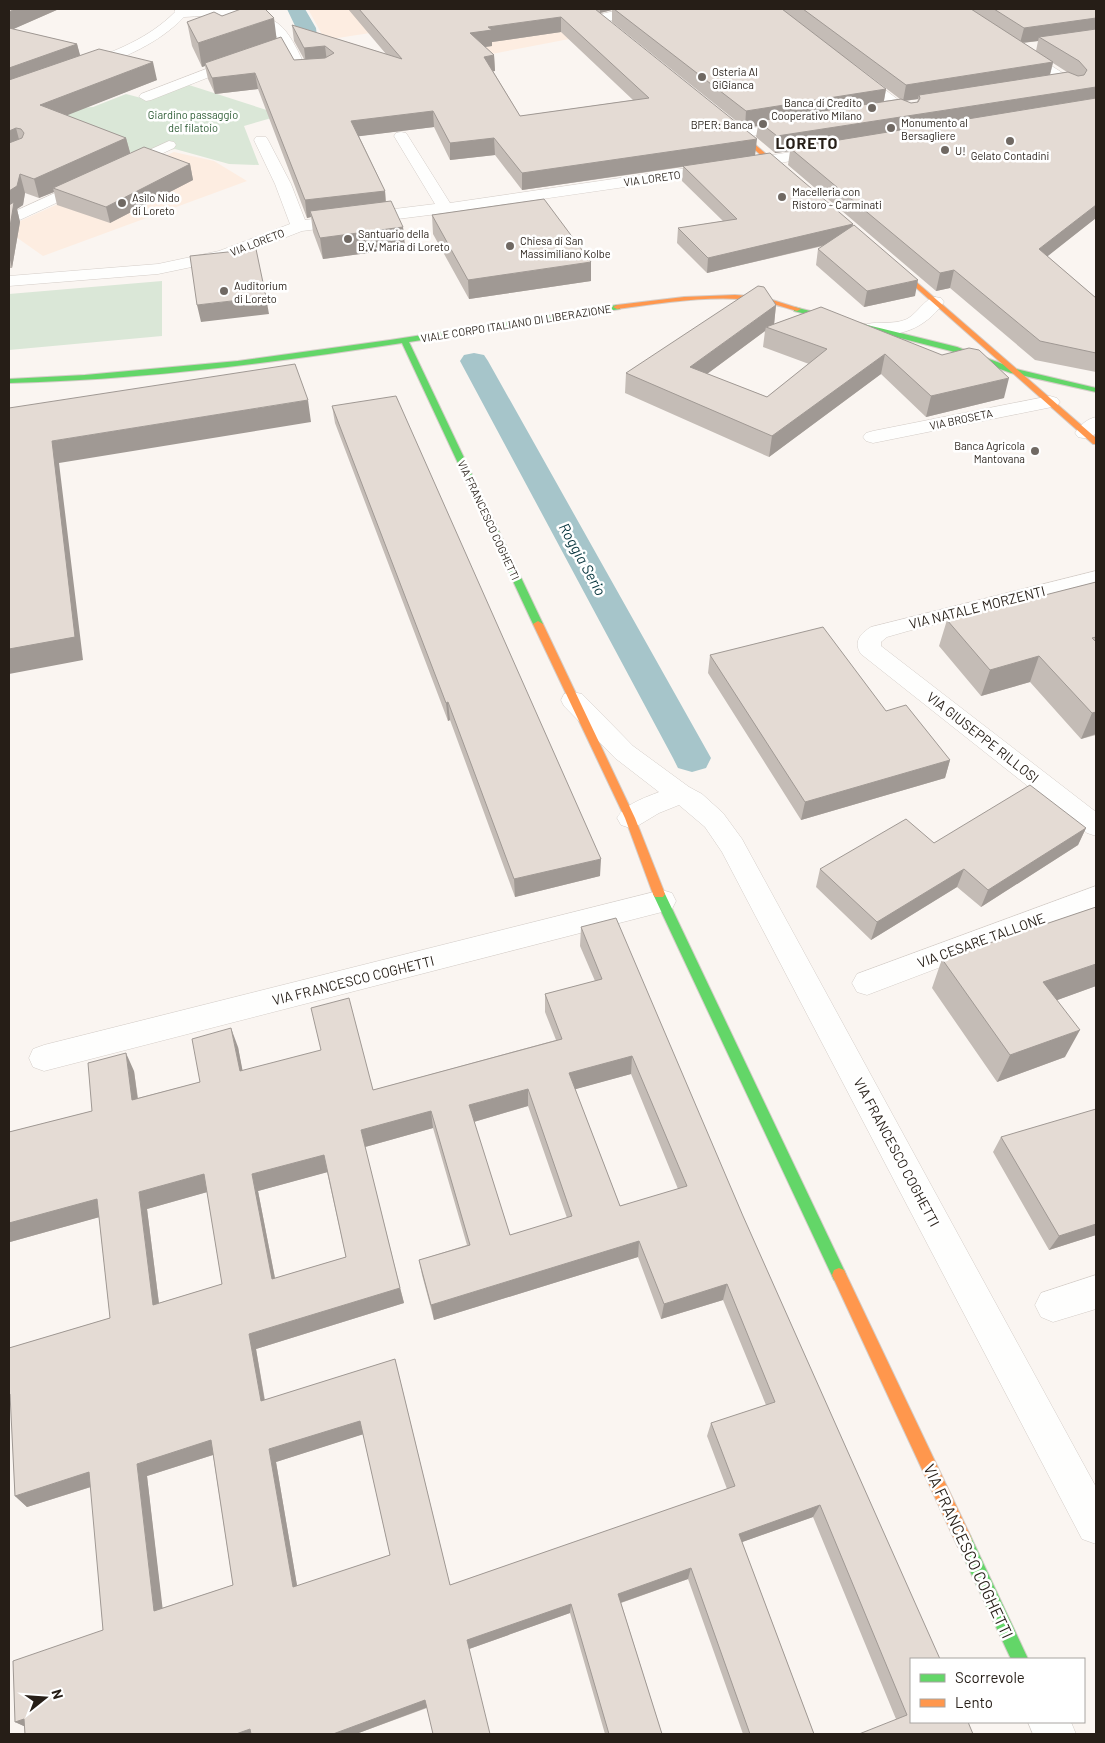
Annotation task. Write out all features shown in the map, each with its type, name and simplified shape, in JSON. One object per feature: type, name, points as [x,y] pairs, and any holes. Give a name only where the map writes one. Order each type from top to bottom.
[{"type":"street","points":[[594,16],[615,16],[634,9]]},
{"type":"street","points":[[75,71],[129,50],[155,37],[168,28],[181,11],[228,13],[250,16],[267,22],[277,29],[281,46],[301,71],[327,68]]},
{"type":"street","points":[[594,16],[613,32]]},
{"type":"street","points":[[1038,46],[1015,47],[1068,81],[1093,106]]},
{"type":"street","points":[[146,97],[249,57]]},
{"type":"street","points":[[846,67],[900,108],[924,135]]},
{"type":"street","points":[[1048,84],[1068,81]]},
{"type":"street","points":[[881,111],[920,105]]},
{"type":"street","points":[[718,117],[741,134],[798,184]]},
{"type":"street","points":[[741,134],[805,123]]},
{"type":"street","points":[[401,136],[445,208]]},
{"type":"street","points":[[261,140],[283,184],[299,226]]},
{"type":"street","points":[[9,220],[169,145]]},
{"type":"street","name":"VIA LORETO","points":[[9,280],[158,269],[224,255],[299,226],[445,208],[846,148]]},
{"type":"street","points":[[878,252],[1050,402],[1093,433]]},
{"type":"street","name":"VIALE CORPO ITALIANO DI LIBERAZIONE","points":[[9,381],[107,378],[165,373],[404,340],[675,299],[718,297],[754,298],[954,349],[1014,371]]},
{"type":"street","points":[[873,328],[886,328],[916,323],[930,312],[936,302]]},
{"type":"street","name":"VIA FRANCESCO COGHETTI","points":[[404,340],[572,700],[630,818],[662,901],[1020,1658]]},
{"type":"street","points":[[1014,371],[1096,390]]},
{"type":"street","name":"VIA BROSETA","points":[[874,437],[1050,402]]},
{"type":"street","name":"VIA NATALE MORZENTI","points":[[870,649],[868,639],[879,632],[1096,578]]},
{"type":"street","name":"VIA GIUSEPPE RILLOSI","points":[[870,649],[1096,826]]},
{"type":"street","name":"VIA FRANCESCO COGHETTI","points":[[572,700],[624,752],[680,794],[693,801],[714,820],[732,846],[1096,1526]]},
{"type":"street","points":[[630,818],[650,806],[680,794]]},
{"type":"street","name":"VIA CESARE TALLONE","points":[[867,982],[1096,897]]},
{"type":"street","name":"VIA FRANCESCO COGHETTI","points":[[44,1058],[662,901]]},
{"type":"street","points":[[1053,1305],[1096,1292]]},
{"type":"shaded area","points":[[308,9],[559,9],[590,35],[404,71],[370,33],[325,40]]},
{"type":"shaded area","name":"Asilo Nido di Loreto","points":[[174,152],[214,161],[247,181],[43,256],[9,232],[9,226]]},
{"type":"green space","name":"Giardino passaggio del filatoio","points":[[189,85],[282,115],[244,126],[259,165],[229,164],[175,149],[141,155],[109,146],[9,136],[68,109],[93,107],[126,94],[149,100]]},
{"type":"green space","points":[[162,281],[162,336],[9,350],[9,294]]},
{"type":"building","points":[[241,9],[265,9],[274,18],[198,43],[187,22],[214,12],[222,16]]},
{"type":"building","points":[[359,9],[595,9],[757,139],[522,173],[494,138],[450,143],[433,111],[351,121],[385,191],[305,200],[255,73],[212,78],[205,63],[281,37],[294,60],[325,58],[334,53],[325,46],[304,48],[292,25],[402,59]],"holes":[[[561,17],[649,98],[520,116],[484,57],[494,55],[470,33],[492,30],[488,27]]]},
{"type":"building","points":[[614,9],[782,9],[886,89],[746,111]]},
{"type":"building","points":[[803,9],[971,9],[1053,62],[906,85]]},
{"type":"building","points":[[994,9],[1096,9],[1096,18],[1024,28]]},
{"type":"building","points":[[9,28],[77,44],[9,68]]},
{"type":"building","points":[[1096,29],[1096,87],[777,136],[758,121],[901,99],[911,103],[918,102],[919,95],[1068,72],[1078,76],[1084,75],[1087,70],[1079,61],[1039,37]]},
{"type":"building","points":[[99,49],[153,62],[40,105],[126,138],[34,179],[20,174],[17,186],[9,191],[9,143],[22,138],[24,133],[21,129],[16,128],[9,131],[9,80]]},
{"type":"building","points":[[1096,98],[1096,205],[1039,249],[1096,298],[1096,353],[1040,341],[954,270],[940,273],[790,148]]},
{"type":"building","points":[[144,147],[190,164],[106,207],[53,188]]},
{"type":"building","points":[[770,153],[853,224],[708,258],[678,228],[737,219],[683,166]]},
{"type":"building","points":[[544,199],[591,262],[468,280],[432,215]]},
{"type":"building","points":[[391,201],[403,227],[320,238],[310,211]]},
{"type":"building","points":[[14,202],[9,233],[9,205]]},
{"type":"building","points":[[854,225],[918,280],[867,291],[818,249]]},
{"type":"building","points":[[256,249],[266,297],[197,305],[190,256]]},
{"type":"building","points":[[758,286],[764,287],[776,305],[690,367],[767,397],[827,349],[766,327],[821,307],[942,355],[969,348],[979,350],[1009,378],[931,396],[885,354],[772,436],[626,373]]},
{"type":"building","points":[[295,364],[308,400],[52,441],[75,637],[9,649],[9,408]]},
{"type":"building","points":[[396,396],[601,859],[514,879],[448,702],[446,703],[332,406]]},
{"type":"building","points":[[1096,582],[1096,637],[1092,638],[1096,642],[1096,712],[1092,713],[1039,656],[990,670],[947,620]]},
{"type":"building","points":[[823,627],[886,711],[906,705],[950,760],[805,802],[710,655]]},
{"type":"building","points":[[1030,785],[1086,828],[988,890],[964,869],[877,922],[820,869],[906,819],[934,843]]},
{"type":"building","points":[[1096,907],[1096,964],[1043,982],[1080,1030],[1010,1055],[942,959]]},
{"type":"building","points":[[616,918],[743,1216],[940,1658],[910,1658],[910,1723],[968,1723],[973,1734],[859,1734],[907,1715],[820,1505],[739,1534],[814,1734],[750,1734],[691,1568],[618,1594],[662,1734],[609,1734],[571,1604],[467,1640],[490,1734],[433,1734],[425,1700],[333,1734],[251,1734],[250,1729],[236,1734],[25,1734],[24,1719],[15,1722],[13,1661],[103,1630],[89,1472],[15,1496],[9,1395],[9,1348],[110,1318],[97,1199],[9,1223],[9,1132],[92,1111],[88,1063],[126,1053],[132,1100],[200,1082],[192,1039],[231,1028],[240,1071],[321,1050],[311,1008],[349,998],[373,1090],[562,1039],[545,994],[602,979],[581,927]],"holes":[[[632,1056],[687,1186],[620,1206],[569,1073]],[[528,1089],[572,1216],[510,1235],[469,1105]],[[431,1111],[470,1245],[419,1260],[431,1305],[639,1241],[664,1304],[727,1284],[775,1402],[711,1423],[735,1486],[450,1585],[395,1359],[261,1401],[249,1334],[400,1288],[361,1130]],[[324,1155],[346,1257],[272,1279],[252,1174]],[[204,1174],[222,1284],[153,1305],[139,1192]],[[360,1421],[390,1555],[293,1587],[269,1449]],[[211,1440],[233,1585],[154,1611],[137,1464]]]},
{"type":"building","points":[[1096,1109],[1096,1224],[1059,1236],[1001,1137]]},
{"type":"waterway","name":"Roggia Serio","points":[[296,9],[306,28],[308,44]]},
{"type":"waterway","name":"Roggia Serio","points":[[474,361],[692,758]]},
{"type":"traffic: fast","points":[[9,381],[85,378],[238,364],[390,343],[617,307]]},
{"type":"traffic: fast","points":[[797,309],[954,349],[1014,371],[1096,390]]},
{"type":"traffic: fast","points":[[404,340],[538,624]]},
{"type":"traffic: fast","points":[[659,894],[839,1275]]},
{"type":"traffic: fast","points":[[964,1541],[1020,1658]]},
{"type":"traffic: slow","points":[[728,124],[792,179]]},
{"type":"traffic: slow","points":[[890,262],[1096,442]]},
{"type":"traffic: slow","points":[[617,307],[684,299],[735,297],[775,302],[797,309]]},
{"type":"traffic: slow","points":[[538,624],[630,818],[659,894]]},
{"type":"traffic: slow","points":[[839,1275],[964,1541]]},
{"type":"place","name":"Osteria Al GiGianca","points":[[702,77]]},
{"type":"place","name":"Banca di Credito Cooperativo Milano","points":[[872,108]]},
{"type":"place","name":"BPER: Banca","points":[[763,124]]},
{"type":"place","name":"Monumento al Bersagliere","points":[[891,128]]},
{"type":"place","name":"Gelato Contadini","points":[[1010,141]]},
{"type":"place","name":"U!","points":[[945,150]]},
{"type":"place","name":"Macelleria con Ristoro - Carminati","points":[[782,197]]},
{"type":"place","name":"Asilo Nido di Loreto","points":[[122,203]]},
{"type":"place","name":"Santuario della B.V. Maria di Loreto","points":[[348,239]]},
{"type":"place","name":"Chiesa di San Massimiliano Kolbe","points":[[510,246]]},
{"type":"place","name":"Auditorium di Loreto","points":[[224,291]]},
{"type":"place","name":"Banca Agricola Mantovana","points":[[1035,451]]},
{"type":"district","name":"LORETO","points":[[807,142]]}]
